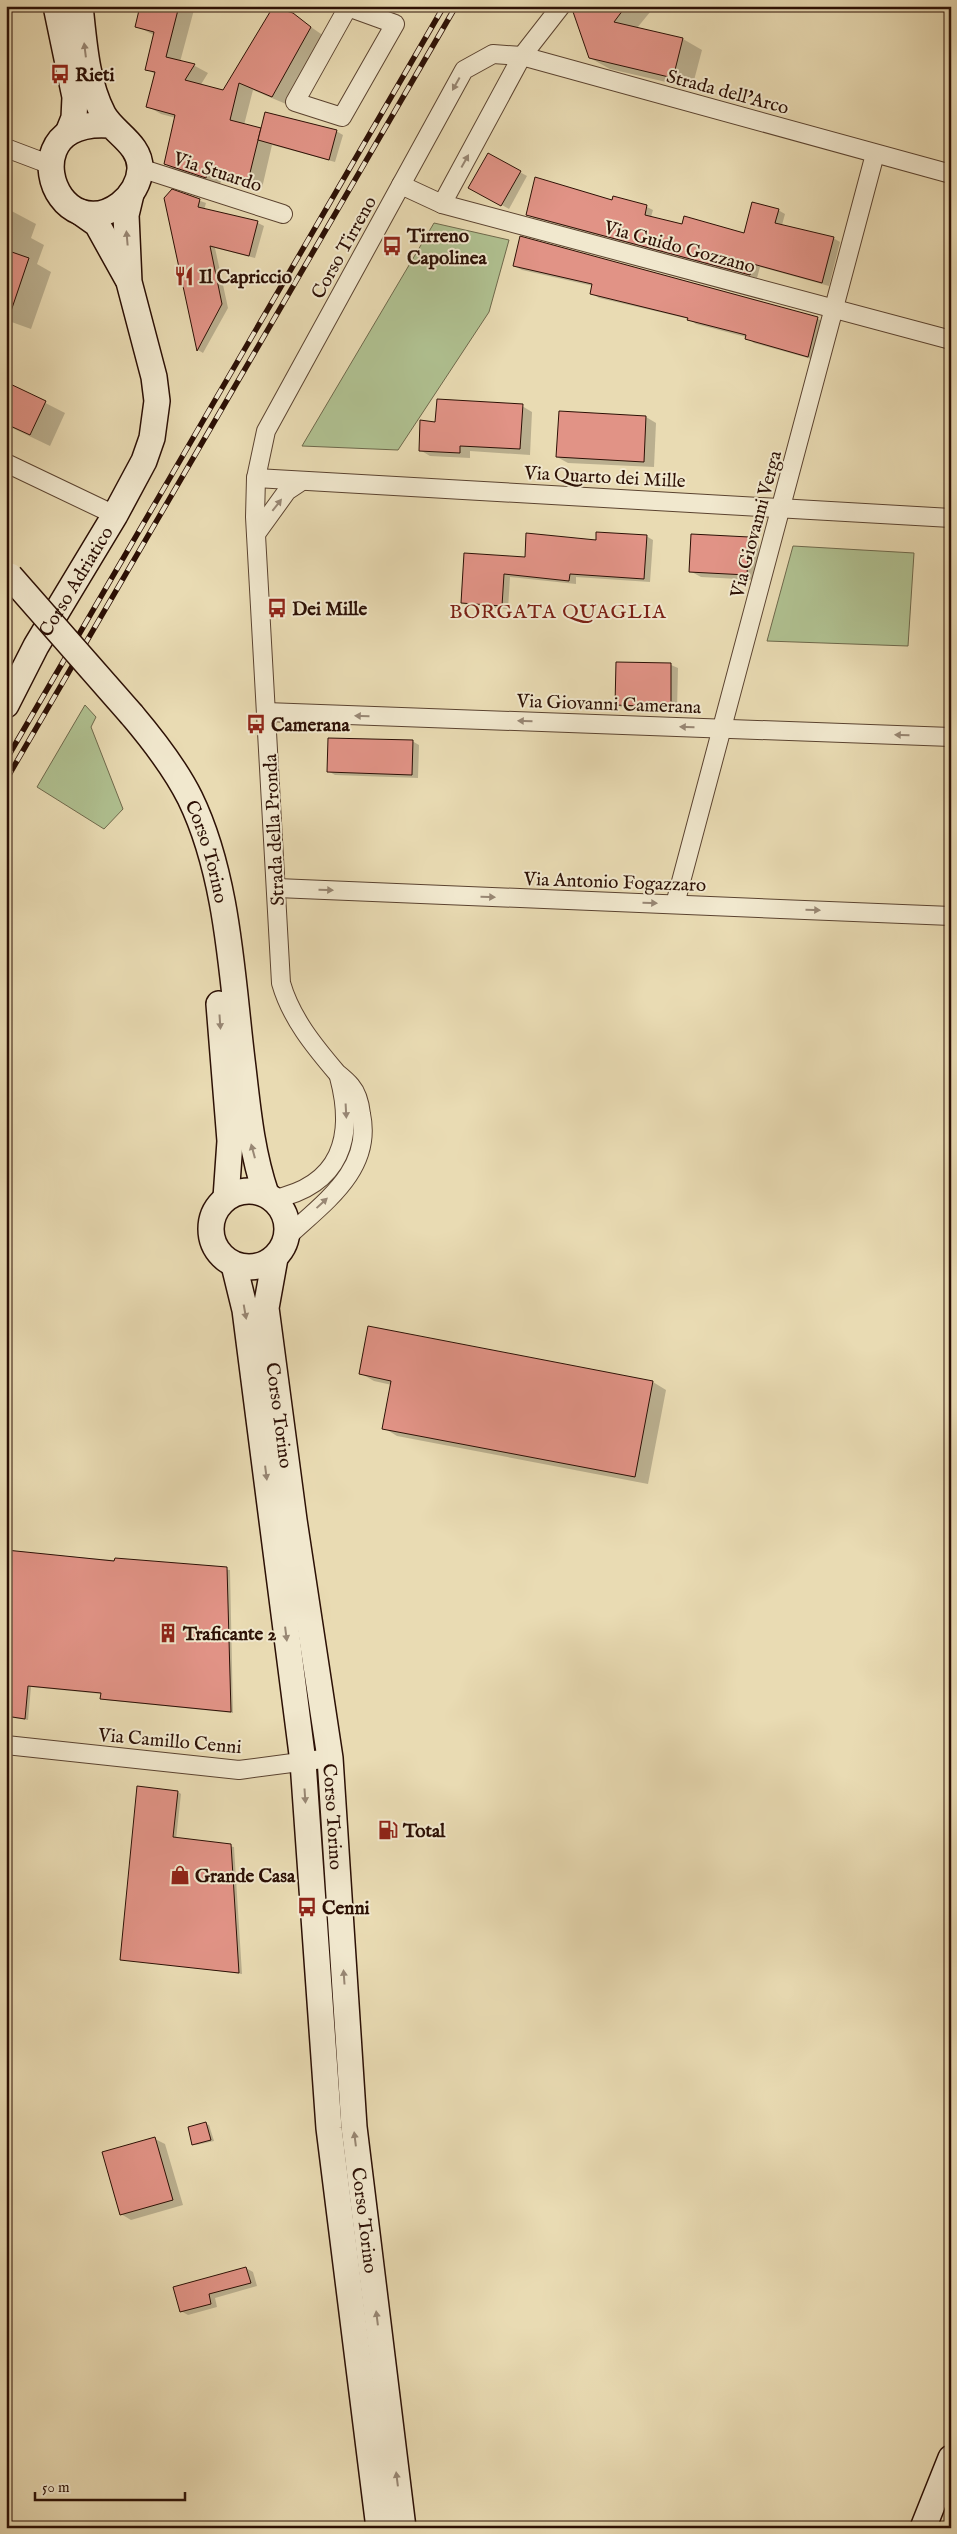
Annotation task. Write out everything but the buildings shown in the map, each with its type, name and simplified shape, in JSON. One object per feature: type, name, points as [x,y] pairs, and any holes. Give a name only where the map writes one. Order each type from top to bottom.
[{"type":"street","points":[[56,6],[75,97],[74,118],[68,133]]},
{"type":"street","points":[[80,6],[87,67],[96,97],[110,125],[131,144],[140,168],[137,184],[131,194],[116,208],[92,214],[80,212]]},
{"type":"street","points":[[442,204],[522,56],[561,6]]},
{"type":"street","points":[[347,7],[395,24],[342,117],[295,102],[347,7]]},
{"type":"street","name":"Strada dell'Arco","points":[[493,54],[522,56],[951,174]]},
{"type":"street","name":"Corso Tirreno","points":[[256,478],[266,431],[464,70],[493,54]]},
{"type":"street","points":[[110,125],[79,127],[68,133],[57,143],[51,165],[52,181],[58,193],[97,224],[129,282]]},
{"type":"street","points":[[6,148],[51,165]]},
{"type":"street","name":"Via Giovanni Verga","points":[[675,904],[875,154]]},
{"type":"street","name":"Via Stuardo","points":[[140,168],[283,214]]},
{"type":"street","name":"Via Guido Gozzano","points":[[401,185],[442,204],[951,340]]},
{"type":"street","points":[[129,282],[126,216],[131,194]]},
{"type":"street","name":"Corso Adriatico","points":[[6,705],[36,646],[115,515],[144,461],[157,415],[157,401],[154,377],[129,282]]},
{"type":"street","name":"Corso Adriatico","points":[[6,463],[115,515]]},
{"type":"street","name":"Via Quarto dei Mille","points":[[256,478],[951,518]]},
{"type":"street","name":"Strada della Pronda","points":[[256,478],[256,534],[281,984],[286,1002],[298,1022],[338,1074],[352,1086],[360,1104],[363,1133],[360,1154],[343,1185],[281,1247]]},
{"type":"street","points":[[256,534],[287,491],[302,481]]},
{"type":"street","name":"Corso Torino","points":[[8,580],[130,723],[177,774],[201,822],[209,848],[226,931],[251,1141],[270,1197],[284,1210],[281,1247],[266,1308],[294,1520],[330,1758],[354,2127],[404,2528]]},
{"type":"street","name":"Corso Adriatico","points":[[6,673],[36,646]]},
{"type":"street","name":"Via Giovanni Camerana","points":[[266,712],[951,737]]},
{"type":"street","name":"Corso Torino","points":[[130,723],[173,798],[193,848],[200,875],[214,958],[230,1141],[226,1198]]},
{"type":"street","name":"Via Antonio Fogazzaro","points":[[277,888],[951,916]]},
{"type":"street","name":"Strada della Pronda","points":[[270,1197],[292,1195],[320,1179],[341,1150],[346,1113],[338,1074]]},
{"type":"street","points":[[270,1197],[246,1190],[226,1198],[217,1208],[211,1221],[210,1234],[216,1249],[234,1264],[251,1268],[264,1265],[281,1247]]},
{"type":"street","name":"Corso Torino","points":[[234,1264],[245,1310],[303,1762],[328,2128],[379,2528]]},
{"type":"street","name":"Via Camillo Cenni","points":[[6,1745],[239,1770],[330,1758]]},
{"type":"street","points":[[924,2528],[951,2458]]},
{"type":"green space","points":[[434,223],[509,240],[489,312],[398,450],[302,446]]},
{"type":"green space","points":[[793,546],[914,553],[908,646],[767,641]]},
{"type":"green space","points":[[85,705],[96,717],[91,727],[123,809],[104,829],[37,787]]},
{"type":"railway","points":[[6,760],[444,6]]},
{"type":"railway","points":[[6,780],[456,6]]},
{"type":"place","name":"Rieti","points":[[60,74]]},
{"type":"place","name":"Tirreno Capolinea","points":[[392,246]]},
{"type":"place","name":"Il Capriccio","points":[[184,276]]},
{"type":"place","name":"Dei Mille","points":[[277,608]]},
{"type":"place","name":"Camerana","points":[[256,724]]},
{"type":"place","name":"Traficante 2","points":[[168,1633]]},
{"type":"place","name":"Total","points":[[388,1830]]},
{"type":"place","name":"Grande Casa","points":[[180,1875]]},
{"type":"place","name":"Cenni","points":[[307,1907]]},
{"type":"district","name":"BORGATA QUAGLIA","points":[[558,611]]}]
